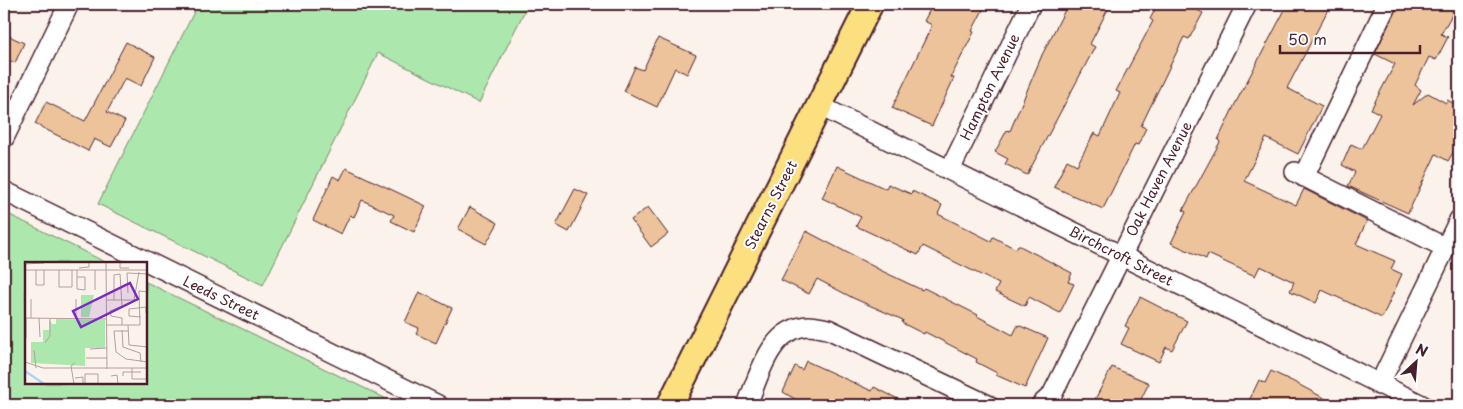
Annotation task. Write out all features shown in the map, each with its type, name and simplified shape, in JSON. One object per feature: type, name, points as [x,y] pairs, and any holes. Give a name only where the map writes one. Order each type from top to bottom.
[{"type":"main road","name":"Stearns Street","points":[[670,405],[870,4]]},
{"type":"street","points":[[4,138],[69,4]]},
{"type":"street","name":"Hampton Avenue","points":[[950,170],[1031,4]]},
{"type":"street","name":"Oak Haven Avenue","points":[[1041,405],[1052,395],[1247,4]]},
{"type":"street","points":[[1387,4],[1300,174],[1446,248]]},
{"type":"street","name":"Birchcroft Street","points":[[820,106],[1422,405]]},
{"type":"street","name":"Leeds Street","points":[[4,191],[438,405]]},
{"type":"street","points":[[1379,385],[1459,220]]},
{"type":"street","points":[[747,405],[765,361],[774,346],[786,333],[808,326],[828,329],[988,405]]},
{"type":"green space","points":[[198,4],[528,4],[479,103],[378,53],[263,285],[98,204]]},
{"type":"green space","points":[[4,212],[105,262],[25,262],[25,384],[148,384],[148,283],[399,405],[4,405]]},
{"type":"building","points":[[933,4],[986,4],[951,77],[954,78],[932,126],[892,108],[932,25],[924,21]]},
{"type":"building","points":[[1068,4],[1098,4],[1108,9],[1090,44],[1095,47],[1027,175],[1005,164],[1008,159],[995,152],[1007,130],[1010,131],[1042,55]]},
{"type":"building","points":[[1158,4],[1185,4],[1203,13],[1189,39],[1184,37],[1141,126],[1146,128],[1138,145],[1135,144],[1103,209],[1054,187],[1067,160],[1077,165],[1094,133],[1100,136],[1120,93],[1116,91],[1153,21],[1150,19]]},
{"type":"building","points":[[1288,4],[1331,4],[1287,88],[1322,106],[1298,154],[1266,138],[1244,181],[1296,205],[1304,189],[1367,221],[1356,244],[1395,261],[1391,269],[1402,274],[1382,318],[1322,290],[1316,303],[1290,291],[1294,282],[1260,266],[1255,276],[1208,254],[1206,259],[1171,243],[1186,212],[1183,210],[1220,142],[1218,140],[1235,104]]},
{"type":"building","points":[[1398,4],[1458,4],[1441,34],[1448,37],[1436,60],[1429,57],[1415,85],[1421,90],[1413,105],[1428,93],[1446,103],[1447,100],[1459,106],[1459,151],[1455,149],[1448,161],[1436,154],[1408,213],[1348,186],[1355,172],[1342,165],[1351,144],[1362,149],[1380,114],[1371,109],[1395,64],[1375,54]]},
{"type":"building","points":[[9,36],[24,43],[15,63],[4,58],[4,48]]},
{"type":"building","points":[[658,38],[696,55],[687,74],[675,68],[657,107],[624,91],[635,67],[643,70]]},
{"type":"building","points":[[126,42],[155,57],[141,86],[125,78],[107,112],[125,121],[111,147],[94,139],[88,151],[35,124],[46,102],[85,121]]},
{"type":"building","points":[[837,166],[886,189],[888,184],[911,194],[912,191],[942,205],[938,214],[991,241],[993,237],[1016,249],[1018,245],[1072,273],[1068,282],[1074,284],[1060,313],[1029,297],[1025,306],[995,292],[999,284],[923,246],[918,255],[856,226],[861,217],[822,198]]},
{"type":"building","points":[[346,168],[426,206],[414,232],[391,221],[394,215],[362,200],[354,217],[350,215],[341,234],[313,220],[333,176],[340,180]]},
{"type":"building","points":[[575,189],[588,195],[569,232],[556,225]]},
{"type":"building","points":[[470,207],[498,223],[486,244],[458,229]]},
{"type":"building","points":[[648,207],[668,234],[651,247],[631,220]]},
{"type":"building","points":[[806,231],[882,271],[922,290],[924,288],[978,315],[1013,335],[1018,325],[1048,338],[1025,388],[996,375],[997,373],[976,362],[977,359],[925,332],[924,334],[902,323],[903,320],[853,298],[817,279],[809,294],[781,280]]},
{"type":"building","points":[[419,292],[452,308],[436,343],[416,334],[419,328],[405,322]]},
{"type":"building","points":[[1140,297],[1187,321],[1172,350],[1166,347],[1159,362],[1121,344],[1129,328],[1125,326]]},
{"type":"building","points":[[806,361],[872,391],[874,387],[910,405],[805,405],[783,392],[795,366],[802,370]]},
{"type":"building","points":[[1112,367],[1149,383],[1138,405],[1092,405]]},
{"type":"building","points":[[1271,371],[1337,405],[1247,405],[1259,380],[1265,383]]}]
